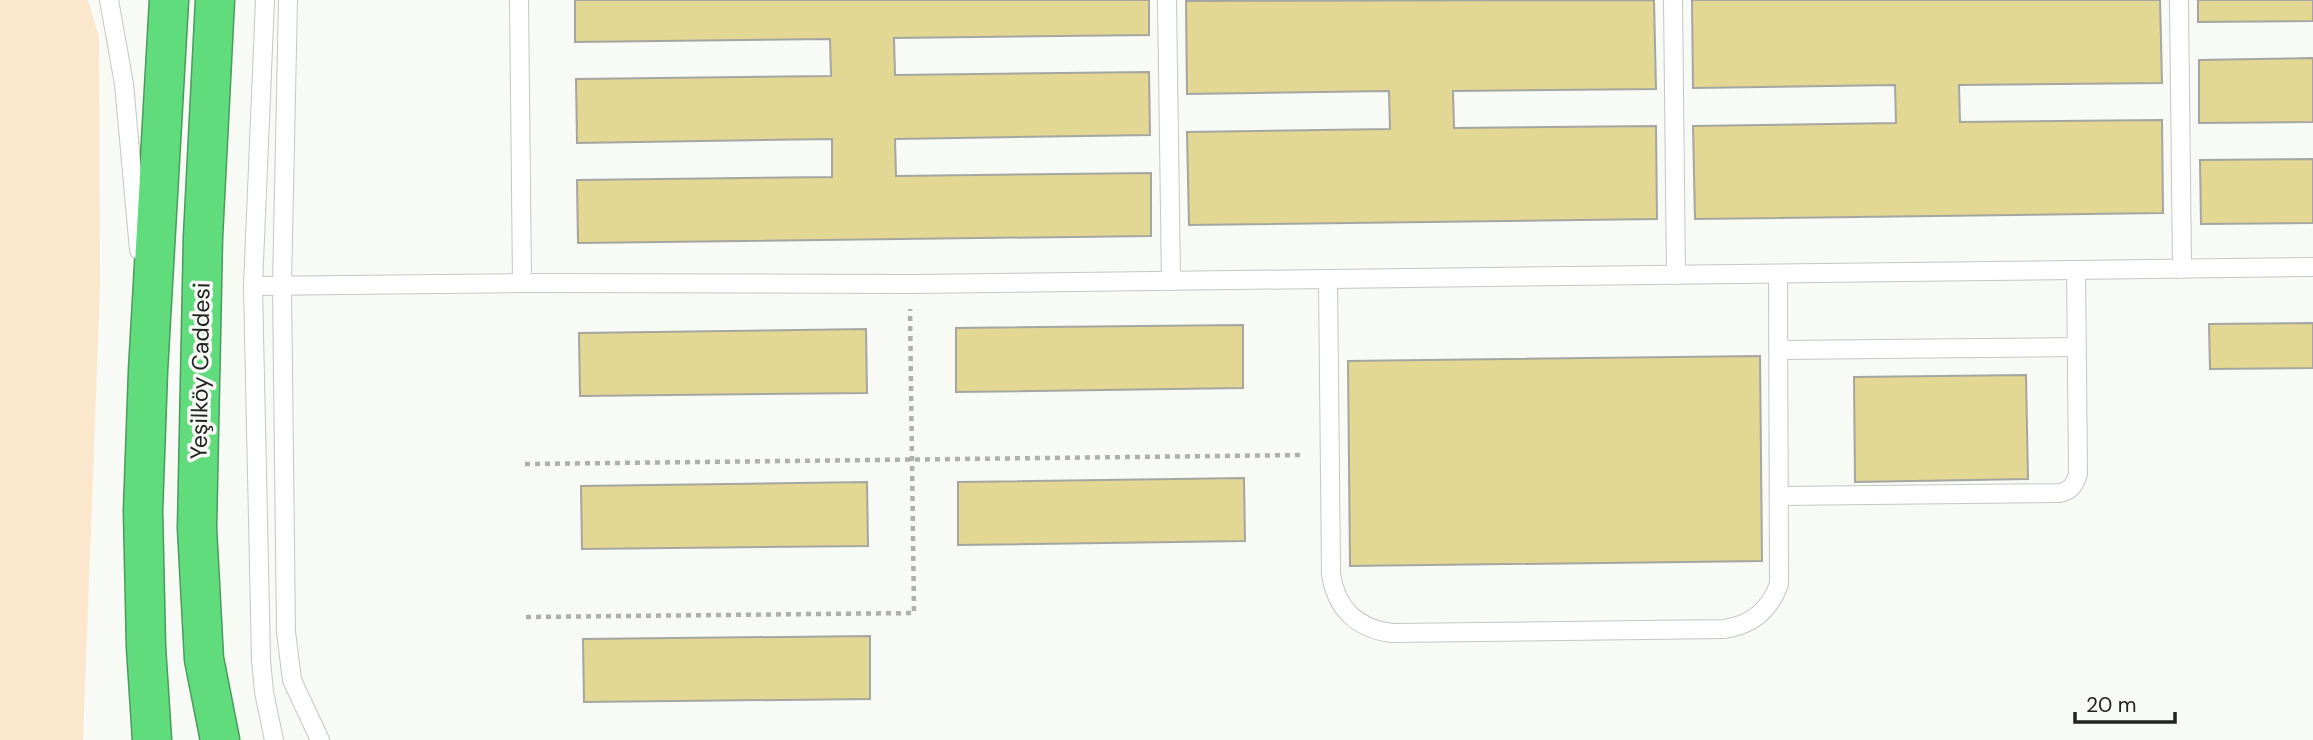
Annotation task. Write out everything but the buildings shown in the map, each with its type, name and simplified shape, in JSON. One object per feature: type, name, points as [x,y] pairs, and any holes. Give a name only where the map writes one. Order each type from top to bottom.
[{"type":"highway","points":[[152,740],[146,647],[143,511],[148,371],[169,0]]},
{"type":"highway","name":"Yeşilköy Caddesi","points":[[215,0],[203,237],[197,528],[204,659],[220,740]]},
{"type":"lane","points":[[109,0],[124,84],[148,371]]},
{"type":"lane","points":[[265,0],[253,286],[261,660],[264,692],[274,740]]},
{"type":"lane","points":[[288,0],[282,286],[286,632],[292,680],[320,740]]},
{"type":"lane","points":[[519,0],[522,283]]},
{"type":"lane","points":[[1167,0],[1171,281]]},
{"type":"lane","points":[[1673,0],[1676,275]]},
{"type":"lane","points":[[2179,0],[2182,269]]},
{"type":"lane","points":[[253,286],[522,283],[910,284],[2313,267]]},
{"type":"lane","points":[[1780,496],[2066,492],[2076,482],[2078,474],[2076,270]]},
{"type":"lane","points":[[1328,279],[1331,574],[1340,603],[1353,619],[1371,630],[1392,633],[1724,629],[1754,619],[1770,604],[1779,583],[1778,274]]},
{"type":"lane","points":[[1779,350],[2076,347]]},
{"type":"path","points":[[526,617],[914,613],[910,284]]},
{"type":"path","points":[[524,464],[1330,455]]},
{"type":"shaded area","points":[[0,0],[88,0],[99,37],[100,288],[83,740],[0,740]]}]
